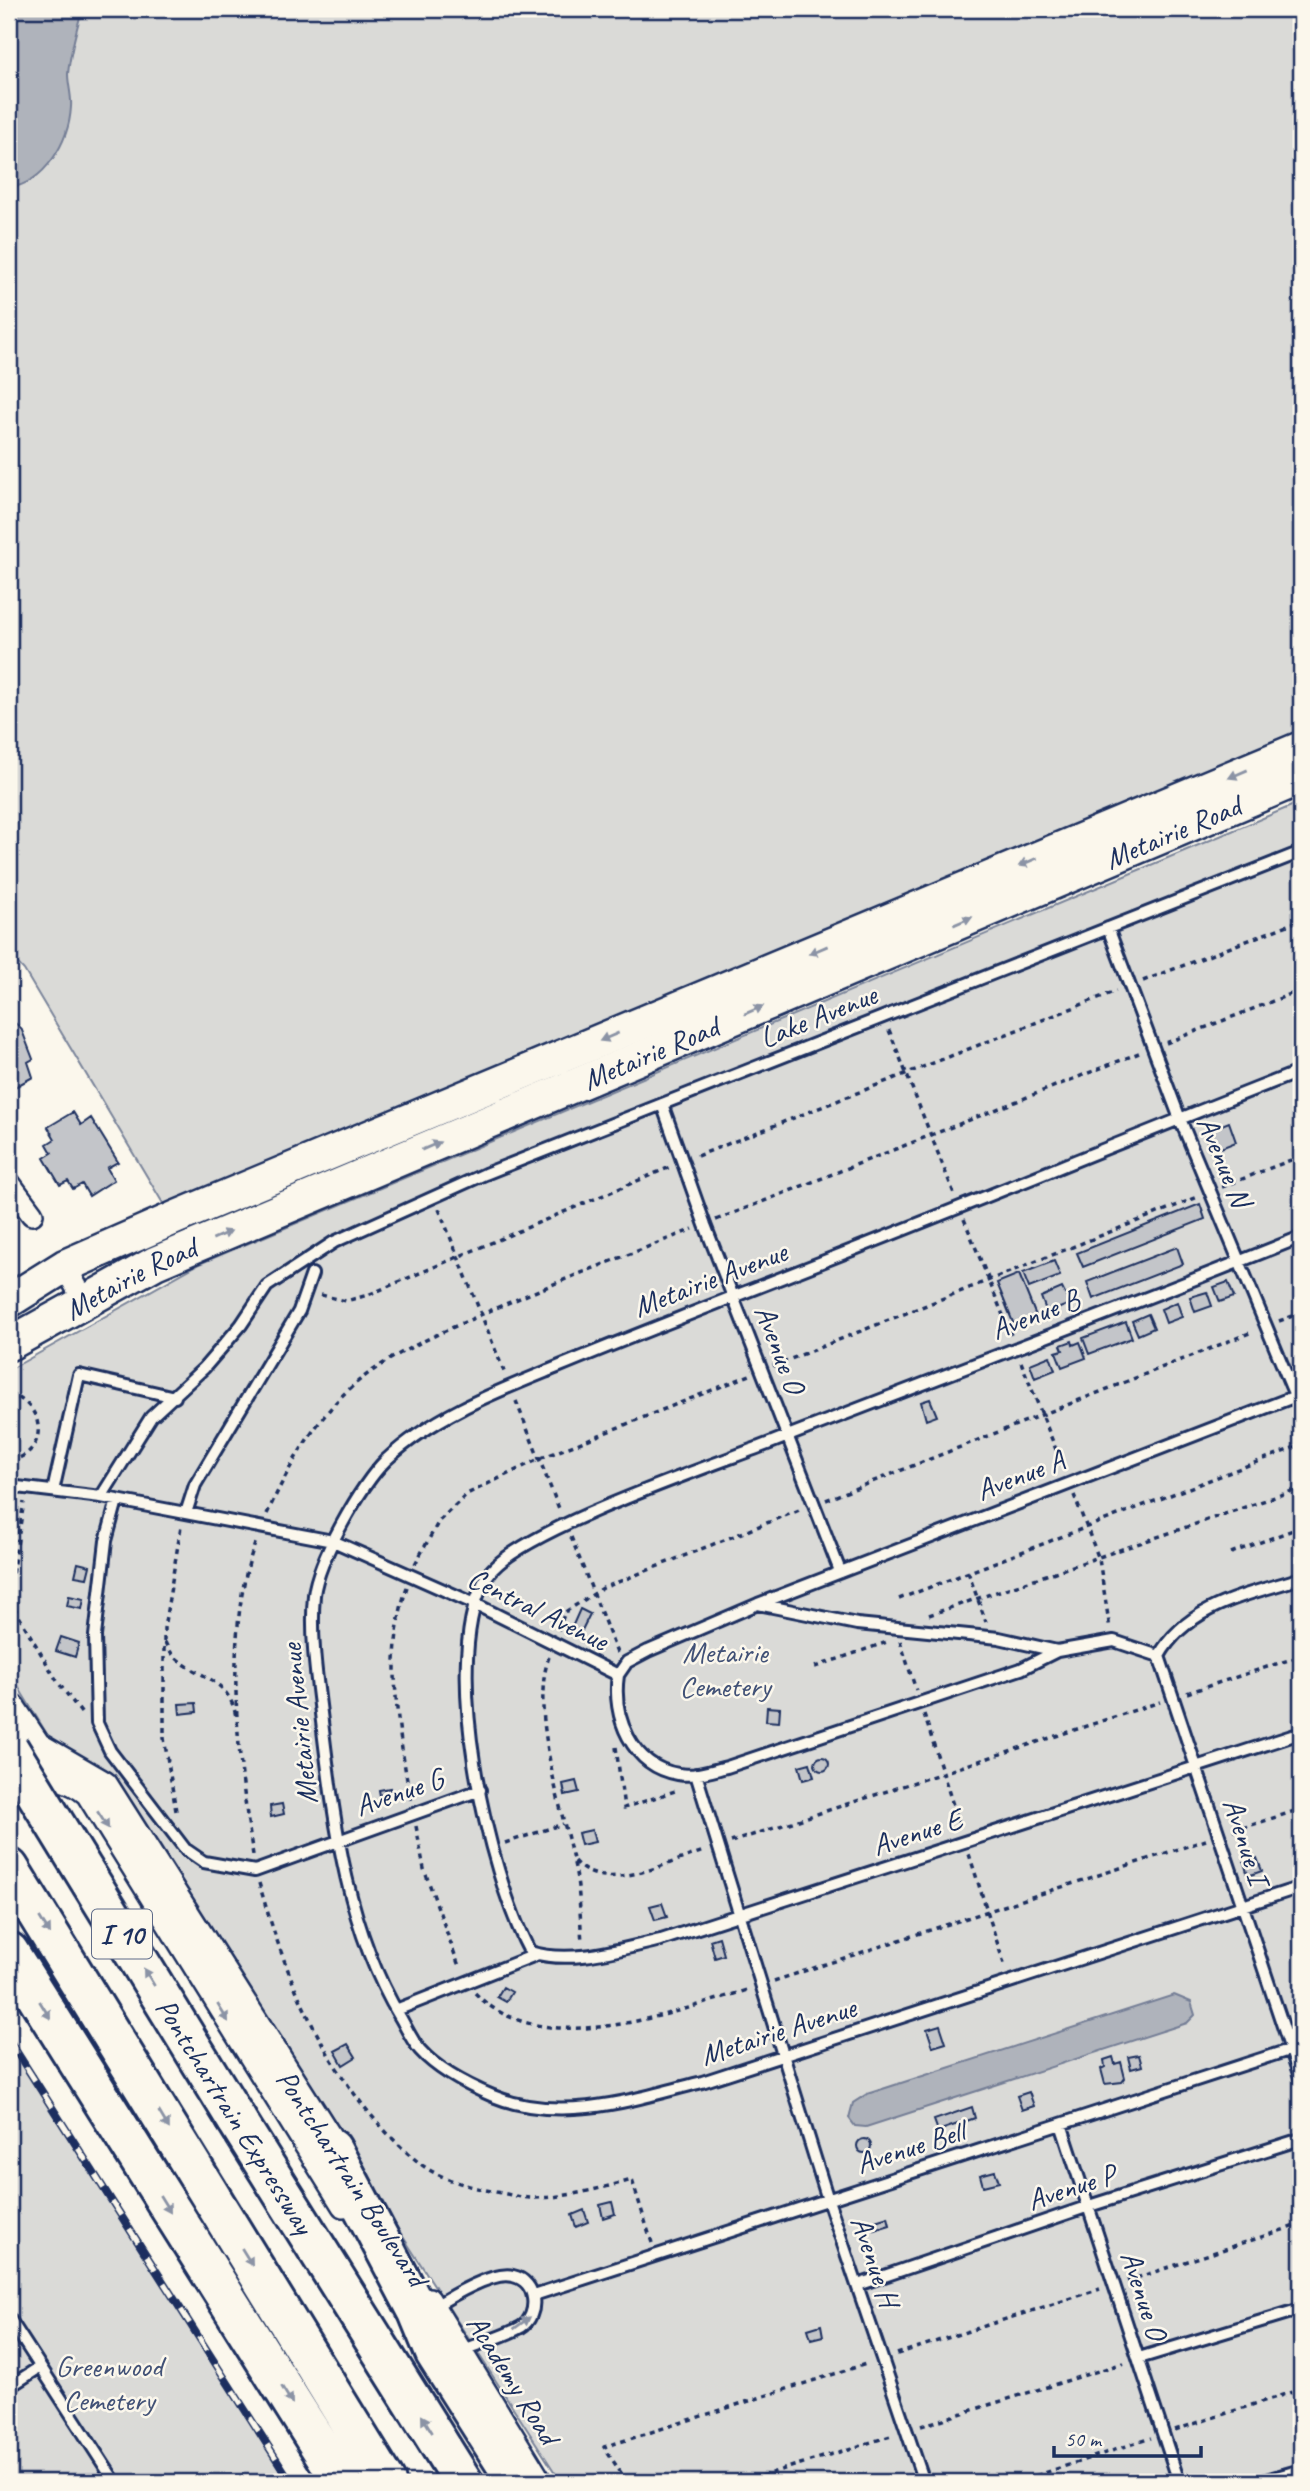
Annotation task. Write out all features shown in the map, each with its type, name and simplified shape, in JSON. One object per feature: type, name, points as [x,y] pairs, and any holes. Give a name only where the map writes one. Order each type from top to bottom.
[{"type":"highway","name":"Pontchartrain Expressway","points":[[20,1766],[463,2482]]},
{"type":"highway","name":"Pontchartrain Expressway","points":[[9,1868],[386,2482]]},
{"type":"highway","points":[[9,1952],[342,2482]]},
{"type":"highway","points":[[332,2149],[418,2312],[435,2353],[517,2482]]},
{"type":"main road","name":"Metairie Road","points":[[9,1301],[65,1266],[1301,748]]},
{"type":"main road","name":"Metairie Road","points":[[9,1344],[155,1263],[1301,778]]},
{"type":"main road","name":"Pontchartrain Boulevard","points":[[9,1709],[20,1766],[103,1787],[332,2149]]},
{"type":"street","points":[[9,1183],[32,1214]]},
{"type":"street","points":[[65,1266],[85,1303]]},
{"type":"street","name":"Pontchartrain Boulevard","points":[[20,1766],[75,1783],[87,1794],[364,2241],[390,2262],[434,2307]]},
{"type":"street","name":"Pontchartrain Boulevard","points":[[332,2149],[402,2249],[434,2307]]},
{"type":"street","name":"Academy Road","points":[[434,2307],[541,2482]]},
{"type":"lane","name":"Lake Avenue","points":[[101,1497],[151,1417],[175,1397],[241,1325],[267,1286],[355,1231],[662,1104],[1301,852]]},
{"type":"lane","name":"Avenue N","points":[[1108,928],[1180,1119],[1299,1395],[1301,1410]]},
{"type":"lane","name":"Metairie Avenue","points":[[1301,1071],[458,1410],[383,1462],[333,1541],[314,1592],[314,1653],[336,1840],[365,1946],[396,2010],[420,2050],[454,2076],[494,2097],[531,2108],[575,2109],[635,2099],[783,2056],[1301,1887]]},
{"type":"lane","name":"Avenue O","points":[[662,1104],[705,1225],[841,1572]]},
{"type":"lane","name":"Avenue B","points":[[787,1437],[1301,1237]]},
{"type":"lane","points":[[186,1513],[195,1485],[299,1311],[312,1274]]},
{"type":"lane","points":[[53,1491],[79,1375],[175,1397]]},
{"type":"lane","name":"Avenue A","points":[[758,1604],[1299,1395]]},
{"type":"lane","points":[[540,1955],[530,1952],[517,1927],[491,1848],[469,1719],[468,1639],[473,1604],[490,1572],[526,1543],[787,1437]]},
{"type":"lane","name":"Central Avenue","points":[[9,1486],[101,1497],[333,1541],[411,1575],[554,1644],[621,1672],[648,1651],[758,1604]]},
{"type":"lane","points":[[117,1500],[106,1541],[95,1636],[97,1723],[101,1737],[181,1844],[204,1862],[255,1871]]},
{"type":"lane","points":[[621,1672],[617,1710],[627,1738],[660,1768],[697,1779],[1021,1669],[1056,1651],[1114,1641],[1159,1656],[1167,1642],[1184,1624],[1207,1609],[1301,1578]]},
{"type":"lane","points":[[758,1604],[857,1624],[992,1637],[1056,1651]]},
{"type":"lane","name":"Avenue I","points":[[1159,1656],[1241,1907],[1296,2048],[1301,2080]]},
{"type":"lane","name":"Avenue E","points":[[396,2010],[540,1955],[584,1955],[661,1940],[1301,1733]]},
{"type":"lane","name":"Avenue H","points":[[697,1779],[737,1915],[828,2200],[924,2482]]},
{"type":"lane","name":"Avenue G","points":[[255,1871],[480,1790]]},
{"type":"lane","name":"Avenue Bell","points":[[534,2295],[1296,2048]]},
{"type":"lane","name":"Avenue O","points":[[1061,2124],[1179,2482]]},
{"type":"lane","name":"Avenue P","points":[[858,2285],[1089,2206],[1301,2139]]},
{"type":"lane","points":[[434,2307],[454,2294],[494,2278],[513,2276],[526,2284],[534,2295],[533,2315],[522,2326],[461,2351]]},
{"type":"lane","points":[[1139,2358],[1301,2309]]},
{"type":"lane","points":[[9,2318],[115,2482]]},
{"type":"lane","points":[[9,2387],[40,2367]]},
{"type":"lane","points":[[1259,2482],[1301,2470]]},
{"type":"path","points":[[307,1288],[331,1299],[346,1300],[368,1295],[683,1161],[1301,920]]},
{"type":"path","points":[[655,2256],[632,2180],[532,2198],[467,2186],[419,2163],[375,2118],[335,2066],[302,2007],[277,1948],[255,1871],[242,1786],[237,1664],[247,1566],[262,1526],[292,1463],[315,1426],[342,1396],[411,1347],[481,1315],[705,1225],[1301,990]]},
{"type":"path","points":[[883,1016],[1099,1559],[1114,1641]]},
{"type":"path","points":[[1301,1156],[539,1459],[467,1494],[439,1521],[418,1553],[403,1599],[397,1650],[398,1719],[424,1869],[467,1981],[485,2004],[509,2018],[535,2027],[569,2029],[624,2022],[760,1986],[1301,1809]]},
{"type":"path","points":[[434,1197],[593,1593],[621,1672]]},
{"type":"path","points":[[584,1955],[573,1859],[563,1824],[544,1697],[543,1674],[565,1612],[593,1593],[1301,1312]]},
{"type":"path","points":[[9,1394],[29,1404],[38,1423],[34,1445],[26,1454],[9,1461]]},
{"type":"path","points":[[899,1599],[1301,1445]]},
{"type":"path","points":[[896,1628],[977,1597],[1099,1559],[1301,1488]]},
{"type":"path","points":[[9,1593],[26,1489]]},
{"type":"path","points":[[181,1844],[164,1738],[164,1639],[178,1536],[186,1513]]},
{"type":"path","points":[[1231,1553],[1301,1527]]},
{"type":"path","points":[[968,1572],[992,1637]]},
{"type":"path","points":[[9,1599],[57,1681],[101,1737]]},
{"type":"path","points":[[815,1667],[899,1638],[1010,1982]]},
{"type":"path","points":[[164,1639],[169,1651],[178,1660],[217,1682],[229,1694],[239,1736]]},
{"type":"path","points":[[573,1859],[583,1872],[603,1877],[628,1874],[1301,1656]]},
{"type":"path","points":[[617,1710],[616,1747],[624,1808],[697,1779]]},
{"type":"path","points":[[491,1848],[563,1824]]},
{"type":"path","points":[[627,2482],[604,2447],[1301,2224]]},
{"type":"path","points":[[742,2482],[1139,2358]]},
{"type":"green space","points":[[9,9],[1301,9],[1301,733],[164,1205],[24,970],[9,954]]},
{"type":"green space","name":"Metairie Cemetery","points":[[1301,802],[1301,2482],[561,2482],[108,1779],[58,1752],[9,1672],[9,1370],[199,1264]]},
{"type":"green space","name":"Greenwood Cemetery","points":[[9,2040],[291,2482],[9,2482]]},
{"type":"shaded area","points":[[21,9],[82,10],[69,66],[71,107],[66,134],[53,159],[44,169],[22,185],[9,188],[9,35]]},
{"type":"shaded area","points":[[1174,1995],[1191,2002],[1195,2015],[1187,2023],[866,2127],[855,2126],[849,2118],[853,2103],[867,2094]]},
{"type":"building","points":[[9,1018],[21,1028],[33,1059],[28,1062],[33,1077],[13,1088],[9,1080]]},
{"type":"building","points":[[73,1112],[81,1125],[91,1118],[118,1162],[107,1168],[114,1180],[89,1196],[82,1184],[73,1189],[68,1181],[60,1185],[44,1158],[52,1153],[47,1144],[55,1139],[48,1127]]},
{"type":"building","points":[[1229,1122],[1236,1142],[1211,1152],[1204,1132]]},
{"type":"building","points":[[1200,1204],[1205,1219],[1083,1267],[1077,1253]]},
{"type":"building","points":[[1177,1247],[1183,1264],[1093,1299],[1087,1282]]},
{"type":"building","points":[[1054,1261],[1060,1276],[1029,1288],[1023,1273]]},
{"type":"building","points":[[1019,1274],[1036,1316],[1014,1325],[997,1283]]},
{"type":"building","points":[[1228,1282],[1234,1297],[1220,1302],[1214,1287]]},
{"type":"building","points":[[1062,1288],[1070,1304],[1047,1313],[1041,1297]]},
{"type":"building","points":[[1207,1292],[1212,1306],[1195,1312],[1190,1297]]},
{"type":"building","points":[[1177,1302],[1182,1317],[1166,1323],[1161,1309]]},
{"type":"building","points":[[1148,1314],[1154,1328],[1138,1335],[1132,1321]]},
{"type":"building","points":[[1126,1322],[1132,1338],[1089,1354],[1083,1338]]},
{"type":"building","points":[[1072,1341],[1073,1345],[1080,1342],[1086,1358],[1062,1367],[1056,1352],[1063,1350],[1061,1345]]},
{"type":"building","points":[[1050,1356],[1055,1370],[1035,1378],[1030,1364]]},
{"type":"building","points":[[930,1399],[937,1416],[926,1420],[921,1402]]},
{"type":"building","points":[[78,1563],[90,1566],[87,1578],[75,1576]]},
{"type":"building","points":[[69,1596],[84,1599],[82,1609],[67,1606]]},
{"type":"building","points":[[580,1609],[590,1614],[581,1632],[572,1627]]},
{"type":"building","points":[[61,1637],[79,1643],[75,1657],[56,1651]]},
{"type":"building","points":[[196,1703],[197,1712],[180,1714],[179,1704]]},
{"type":"building","points":[[767,1707],[780,1708],[779,1722],[766,1721]]},
{"type":"building","points":[[822,1757],[827,1759],[827,1769],[822,1771],[817,1769],[815,1764],[817,1759]]},
{"type":"building","points":[[810,1763],[814,1777],[803,1780],[799,1766]]},
{"type":"building","points":[[576,1781],[579,1792],[565,1795],[563,1784]]},
{"type":"building","points":[[390,1788],[392,1799],[381,1801],[379,1790]]},
{"type":"building","points":[[282,1804],[284,1814],[271,1817],[270,1806]]},
{"type":"building","points":[[592,1830],[595,1842],[581,1845],[578,1833]]},
{"type":"building","points":[[1257,1858],[1262,1871],[1248,1876],[1244,1862]]},
{"type":"building","points":[[662,1903],[667,1917],[655,1920],[650,1906]]},
{"type":"building","points":[[719,1937],[724,1955],[715,1958],[710,1940]]},
{"type":"building","points":[[503,1987],[512,1992],[506,2002],[497,1997]]},
{"type":"building","points":[[940,2025],[946,2043],[933,2047],[927,2029]]},
{"type":"building","points":[[348,2044],[356,2057],[343,2065],[335,2051]]},
{"type":"building","points":[[1139,2055],[1142,2066],[1131,2069],[1128,2057]]},
{"type":"building","points":[[1113,2057],[1115,2064],[1121,2062],[1125,2078],[1122,2082],[1105,2084],[1101,2069],[1105,2067],[1104,2060]]},
{"type":"building","points":[[1029,2092],[1034,2106],[1022,2110],[1017,2096]]},
{"type":"building","points":[[972,2107],[975,2118],[938,2131],[934,2120]]},
{"type":"building","points":[[864,2139],[869,2141],[869,2151],[864,2153],[859,2151],[857,2146],[859,2141]]},
{"type":"building","points":[[995,2171],[999,2182],[983,2186],[980,2175]]},
{"type":"building","points":[[612,2202],[615,2214],[603,2218],[600,2205]]},
{"type":"building","points":[[584,2210],[588,2222],[576,2227],[572,2215]]},
{"type":"building","points":[[888,2217],[890,2225],[874,2230],[872,2222]]},
{"type":"building","points":[[821,2325],[823,2336],[811,2339],[808,2329]]},
{"type":"railway","points":[[9,2040],[291,2482]]}]
